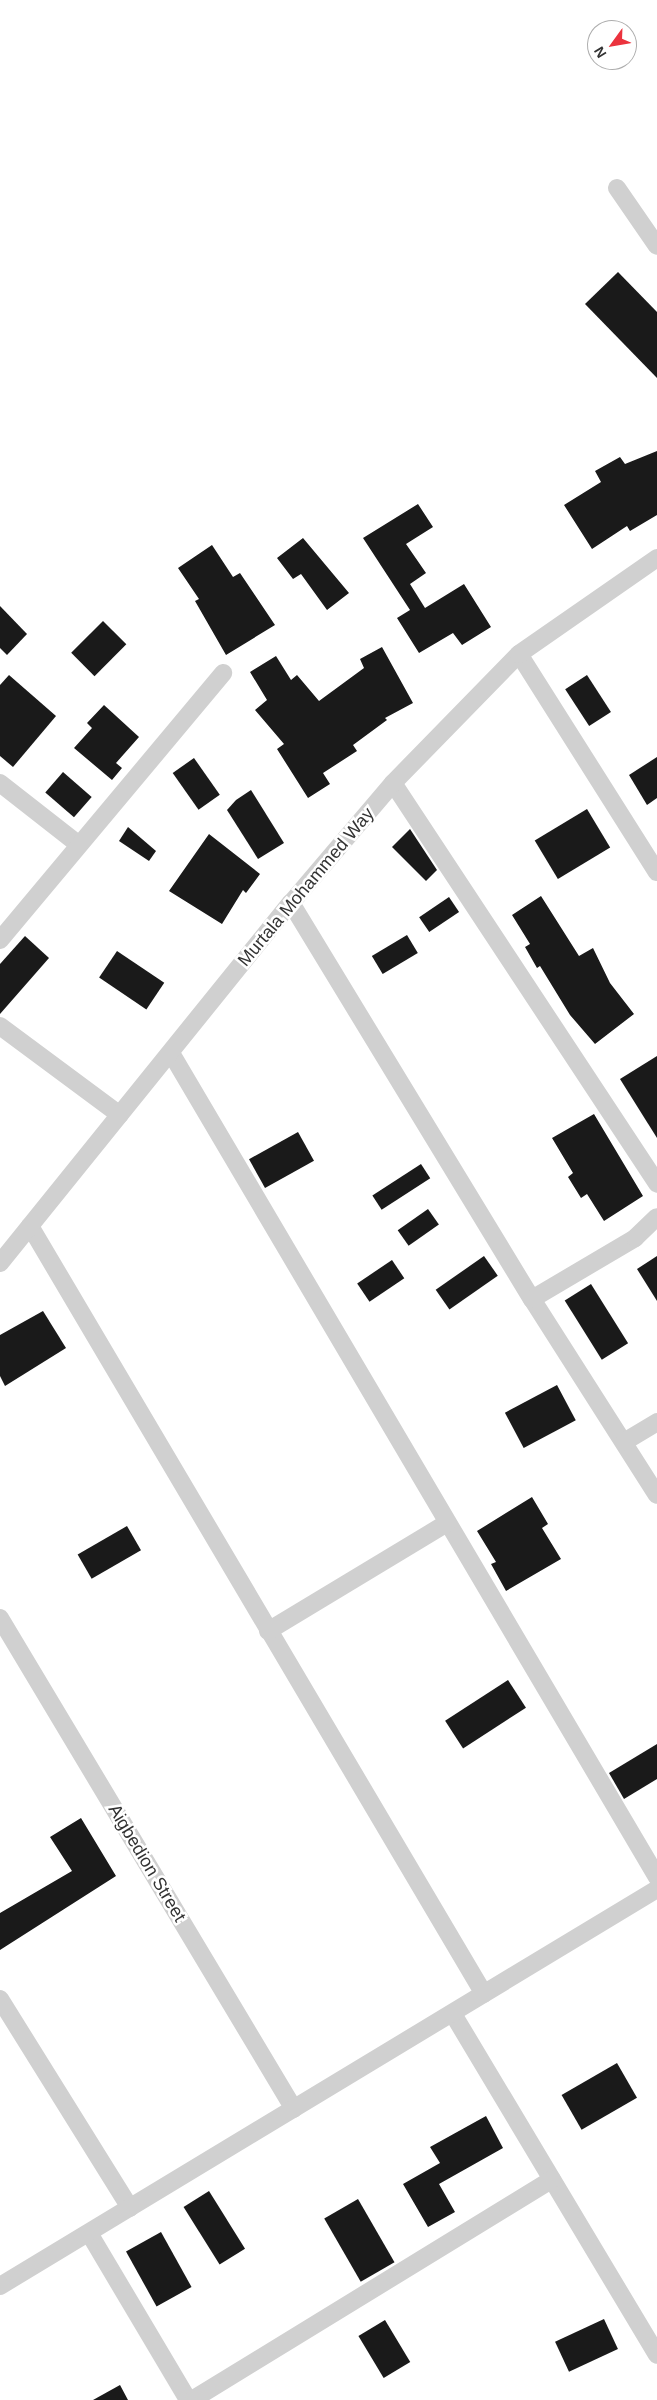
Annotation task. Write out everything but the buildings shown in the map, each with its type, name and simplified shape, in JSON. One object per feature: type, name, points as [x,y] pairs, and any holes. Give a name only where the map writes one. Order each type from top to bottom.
[{"type":"street","points":[[617,188],[657,246]]},
{"type":"street","name":"Murtala Mohammed Way","points":[[0,1264],[291,903],[393,783],[519,654],[657,558]]},
{"type":"street","points":[[519,654],[657,872]]},
{"type":"street","points":[[0,940],[223,674]]},
{"type":"street","points":[[0,782],[79,845]]},
{"type":"street","points":[[393,783],[657,1184]]},
{"type":"street","points":[[291,903],[532,1300],[657,1495]]},
{"type":"street","points":[[0,1026],[120,1115]]},
{"type":"street","points":[[171,1052],[657,1877]]},
{"type":"street","points":[[532,1300],[635,1238],[657,1217]]},
{"type":"street","points":[[30,1226],[484,1994]]},
{"type":"street","points":[[624,1442],[657,1422]]},
{"type":"street","points":[[268,1631],[447,1523]]},
{"type":"street","name":"Aigbedion Street","points":[[0,1618],[294,2109]]},
{"type":"street","points":[[0,2286],[657,1889]]},
{"type":"street","points":[[0,1999],[130,2208]]},
{"type":"street","points":[[453,2014],[657,2355]]},
{"type":"street","points":[[89,2233],[190,2400],[552,2180]]}]
